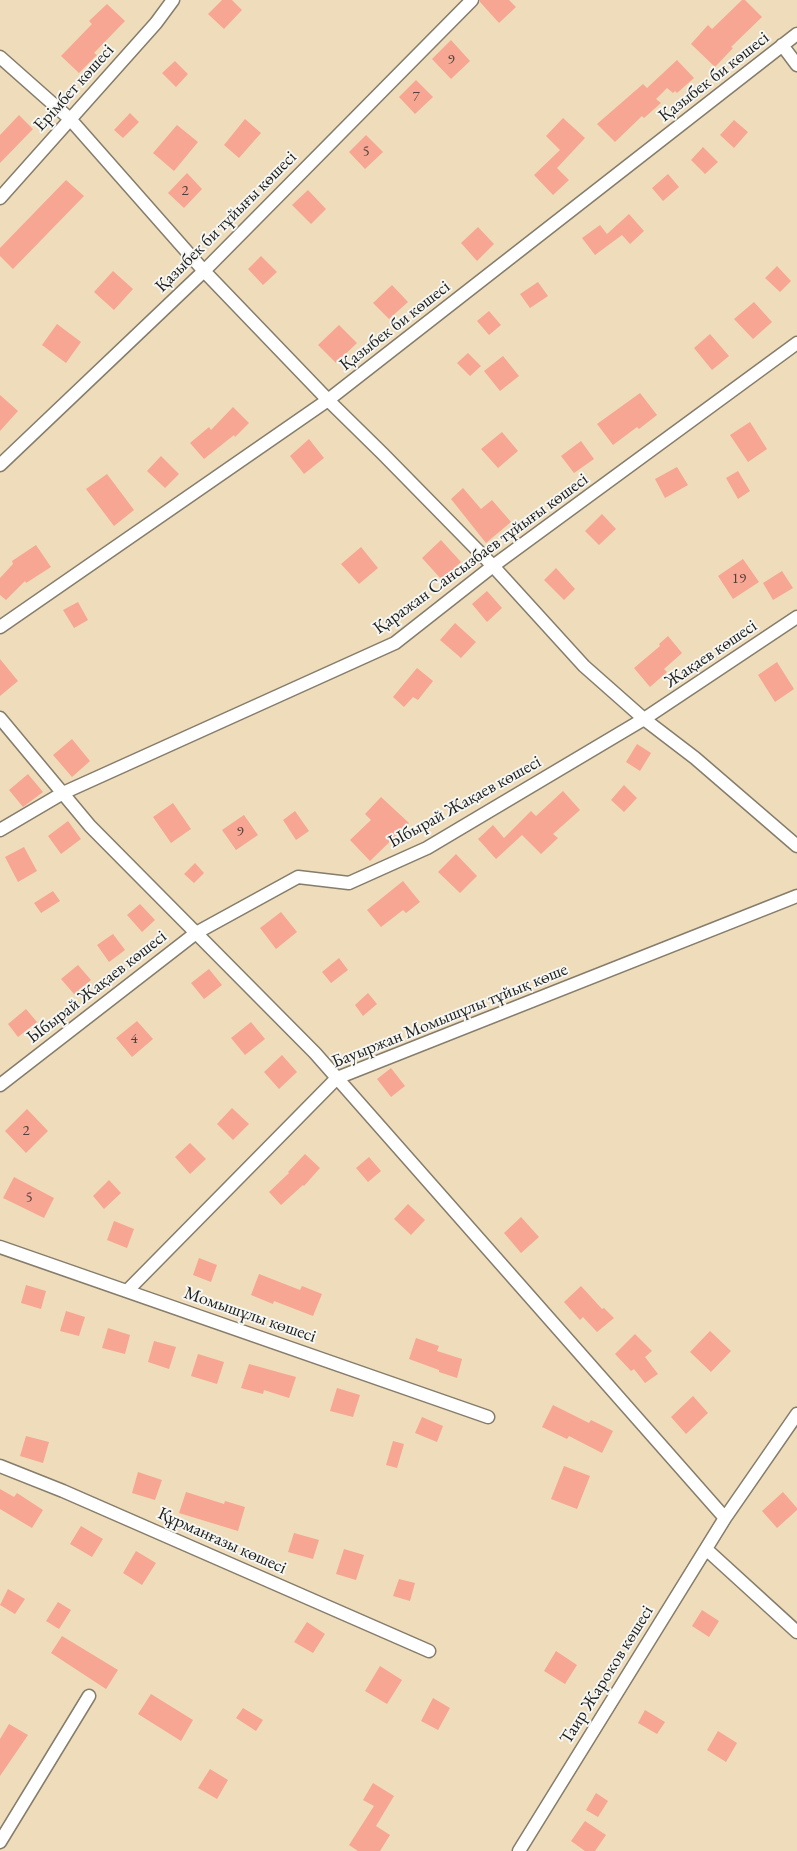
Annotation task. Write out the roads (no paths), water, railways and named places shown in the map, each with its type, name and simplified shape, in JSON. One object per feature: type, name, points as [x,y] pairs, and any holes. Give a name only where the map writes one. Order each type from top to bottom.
[{"type":"street","name":"Ерімбет көшесі","points":[[0,198],[156,23],[173,0]]},
{"type":"street","name":"Қазыбек би тұйығы көшесі","points":[[0,465],[204,271],[472,0]]},
{"type":"street","name":"Қазыбек би көшесі","points":[[0,627],[328,400],[797,34]]},
{"type":"street","points":[[782,45],[797,65]]},
{"type":"street","points":[[0,57],[70,119],[204,271],[328,400],[493,566],[584,666],[644,719],[695,758],[797,846]]},
{"type":"street","name":"Қаражан Сансызбаев тұйығы көшесі","points":[[0,830],[63,793],[395,643],[493,566],[797,343]]},
{"type":"street","name":"Жақаев көшесі","points":[[644,719],[797,617]]},
{"type":"street","points":[[0,718],[90,826],[315,1053],[725,1518]]},
{"type":"street","name":"Ыбырай Жақаев көшесі","points":[[0,1085],[196,932],[298,877],[349,883],[427,848],[644,719]]},
{"type":"street","name":"Бауыржан Момышұлы тұйық көше","points":[[127,1291],[337,1078],[797,896]]},
{"type":"street","name":"Момышұлы көшесі","points":[[0,1247],[488,1417]]},
{"type":"street","name":"Таир Жароков көшесі","points":[[524,1849],[725,1518],[797,1414]]},
{"type":"street","name":"Құрманғазы көшесі","points":[[0,1466],[63,1491],[430,1651]]},
{"type":"street","points":[[706,1549],[797,1632]]},
{"type":"street","points":[[0,1842],[89,1696]]}]
